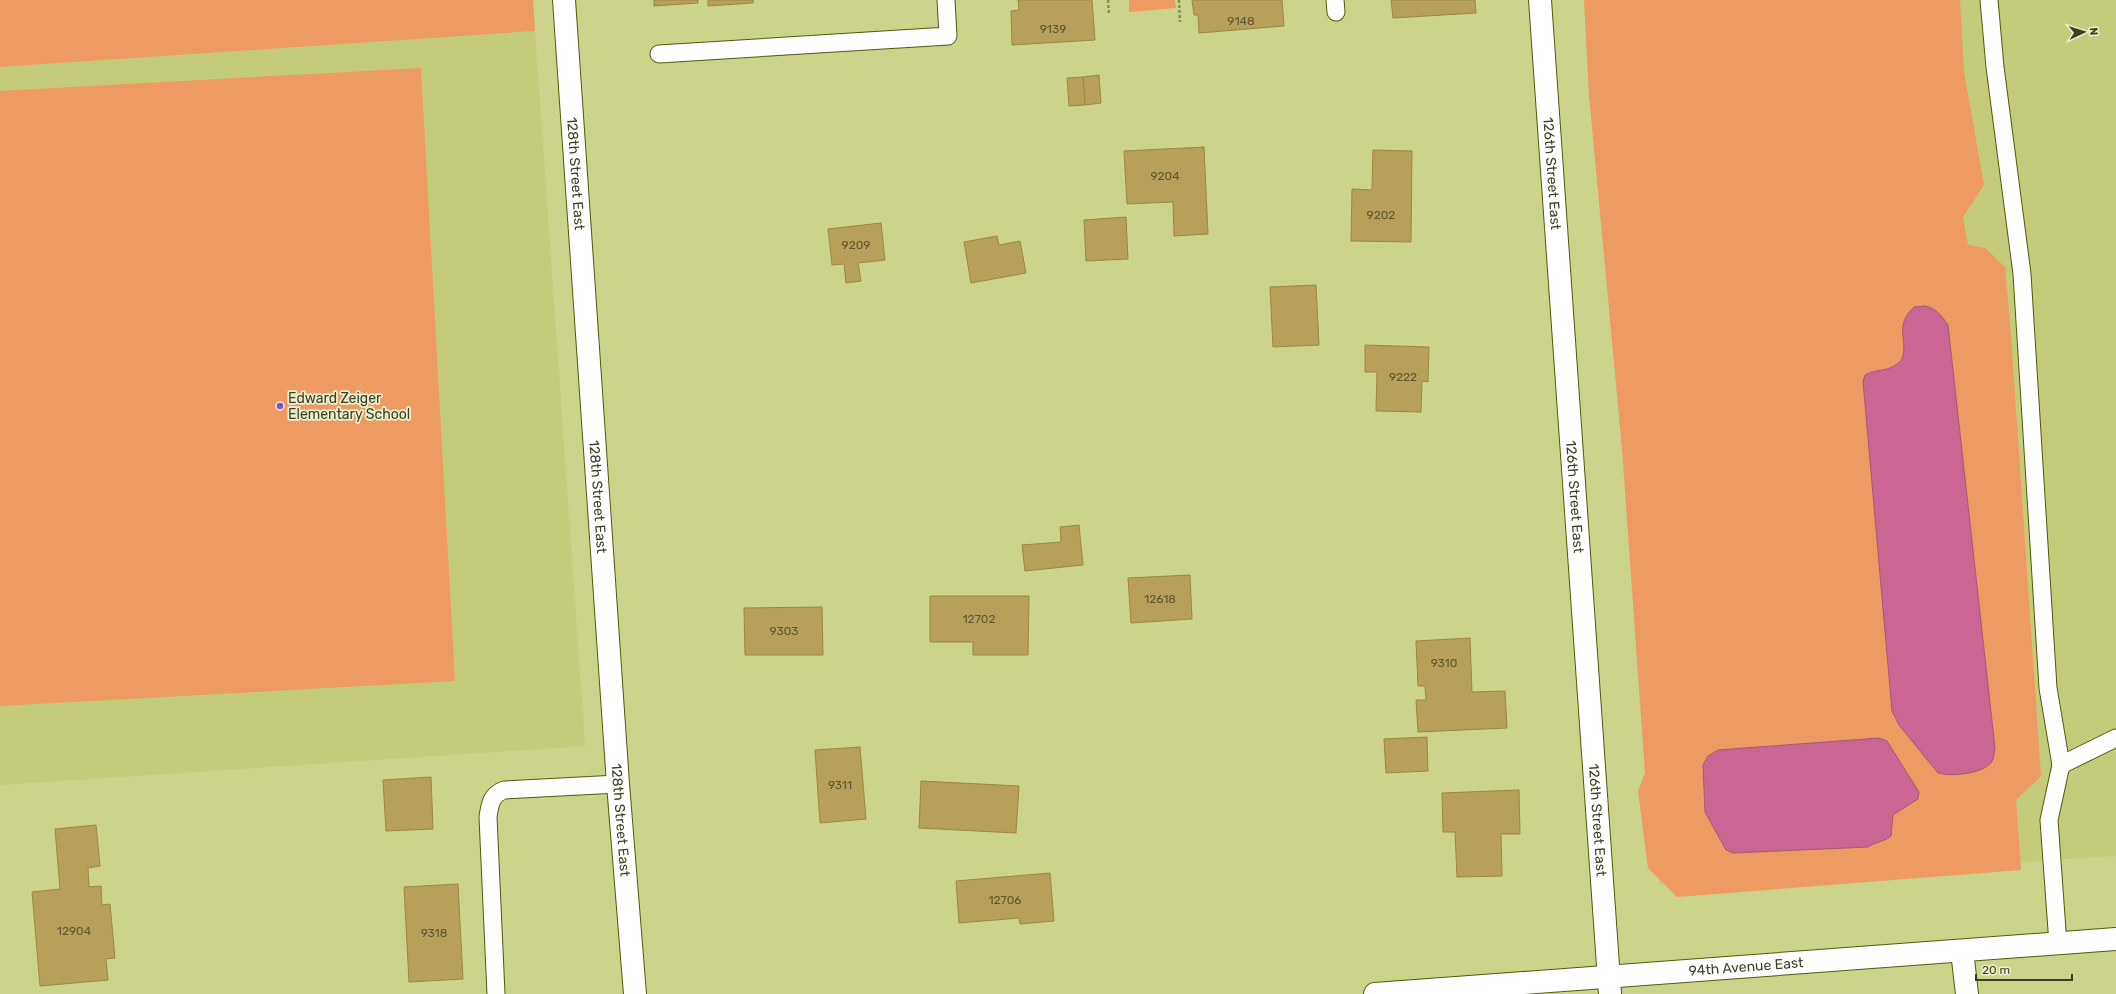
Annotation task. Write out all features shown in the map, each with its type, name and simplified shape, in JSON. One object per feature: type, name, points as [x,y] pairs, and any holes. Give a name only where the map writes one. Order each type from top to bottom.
[{"type":"street","name":"128th Street East","points":[[564,0],[618,784],[635,994]]},
{"type":"street","name":"126th Street East","points":[[1540,0],[1609,985]]},
{"type":"street","name":"94th Avenue East","points":[[1375,994],[1609,985],[1962,951],[2116,939]]},
{"type":"street","points":[[1962,951],[1967,994]]},
{"type":"lane","points":[[659,54],[948,36],[946,0]]},
{"type":"lane","points":[[1989,0],[1995,67],[2022,274],[2048,688],[2061,765],[2048,820],[2058,944]]},
{"type":"lane","points":[[2061,765],[2116,738]]},
{"type":"lane","points":[[496,994],[488,817],[491,800],[497,793],[504,790],[618,784]]},
{"type":"path","points":[[1108,0],[1109,14]]},
{"type":"path","points":[[1179,0],[1180,22]]},
{"type":"shaded area","points":[[0,0],[533,0],[535,31],[0,67]]},
{"type":"shaded area","points":[[1129,0],[1175,0],[1176,8],[1129,12]]},
{"type":"shaded area","points":[[1584,0],[1960,0],[1964,72],[1984,185],[1963,217],[1968,245],[1985,248],[2005,267],[2011,336],[2041,776],[2016,800],[2021,870],[1677,897],[1648,868],[1638,791],[1645,773],[1622,449],[1589,95]],"holes":[[[1903,325],[1938,773],[1899,725],[1892,711],[1871,372],[1883,371],[1898,364],[1903,353]],[[1879,738],[1887,741],[1918,799],[1893,815],[1891,836],[1868,847],[1733,853],[1726,850],[1718,750]]]},
{"type":"shaded area","points":[[1602,0],[2116,0],[2116,856],[1659,885]]},
{"type":"shaded area","name":"Edward Zeiger Elementary School","points":[[535,31],[585,746],[0,785],[0,67]]},
{"type":"shaded area","name":"Edward Zeiger Elementary School","points":[[421,68],[455,681],[0,706],[0,91]]},
{"type":"shaded area","points":[[1925,306],[1938,313],[1948,325],[1995,748],[1991,763],[1980,770],[1966,774],[1950,775],[1938,773],[1899,725],[1892,711],[1863,381],[1865,375],[1893,367],[1901,361],[1904,352],[1904,320],[1914,307]]},
{"type":"shaded area","points":[[1879,738],[1887,741],[1919,792],[1918,799],[1893,815],[1891,836],[1868,847],[1733,853],[1726,850],[1705,812],[1703,765],[1708,756],[1718,750]]},
{"type":"building","points":[[654,0],[698,0],[698,3],[654,6]]},
{"type":"building","points":[[708,0],[753,0],[753,3],[708,6]]},
{"type":"building","points":[[1018,0],[1092,0],[1095,40],[1012,45],[1011,11],[1019,10]]},
{"type":"building","points":[[1192,0],[1282,0],[1284,26],[1199,33],[1198,15],[1194,15]]},
{"type":"building","points":[[1391,0],[1475,0],[1476,13],[1393,18]]},
{"type":"building","points":[[1099,75],[1101,103],[1085,105],[1083,77]]},
{"type":"building","points":[[1083,77],[1085,105],[1069,106],[1067,78]]},
{"type":"building","points":[[1204,147],[1208,234],[1174,236],[1173,202],[1127,204],[1124,151]]},
{"type":"building","points":[[1373,150],[1412,151],[1411,242],[1351,241],[1352,189],[1372,190]]},
{"type":"building","points":[[1126,217],[1128,259],[1086,261],[1084,220]]},
{"type":"building","points":[[881,223],[885,260],[858,263],[861,281],[846,283],[844,264],[832,265],[828,229]]},
{"type":"building","points":[[997,236],[999,245],[1020,241],[1026,273],[971,283],[964,242]]},
{"type":"building","points":[[1316,285],[1319,345],[1273,347],[1270,287]]},
{"type":"building","points":[[1365,345],[1429,347],[1428,382],[1422,381],[1421,412],[1376,411],[1377,372],[1365,372]]},
{"type":"building","points":[[1079,525],[1083,565],[1025,571],[1022,545],[1061,542],[1060,527]]},
{"type":"building","points":[[1190,575],[1192,619],[1131,623],[1128,578]]},
{"type":"building","points":[[930,596],[1029,596],[1028,655],[973,655],[973,642],[930,642]]},
{"type":"building","points":[[822,607],[823,655],[745,655],[744,608]]},
{"type":"building","points":[[1470,638],[1472,692],[1505,691],[1507,728],[1418,732],[1416,700],[1426,700],[1425,686],[1418,686],[1416,641]]},
{"type":"building","points":[[1427,737],[1428,771],[1386,773],[1384,739]]},
{"type":"building","points":[[860,747],[866,819],[820,823],[815,750]]},
{"type":"building","points":[[431,777],[433,829],[386,831],[383,780]]},
{"type":"building","points":[[921,781],[1019,786],[1016,833],[919,828]]},
{"type":"building","points":[[1519,790],[1520,834],[1501,834],[1502,876],[1457,877],[1455,832],[1443,832],[1442,793]]},
{"type":"building","points":[[96,825],[100,866],[88,868],[89,887],[101,886],[102,905],[110,904],[115,958],[106,959],[108,980],[40,986],[32,892],[60,889],[55,829]]},
{"type":"building","points":[[1050,873],[1054,921],[1020,924],[1019,918],[959,923],[956,881]]},
{"type":"building","points":[[458,884],[463,979],[409,982],[404,887]]},
{"type":"place","name":"Edward Zeiger Elementary School","points":[[280,406]]}]
